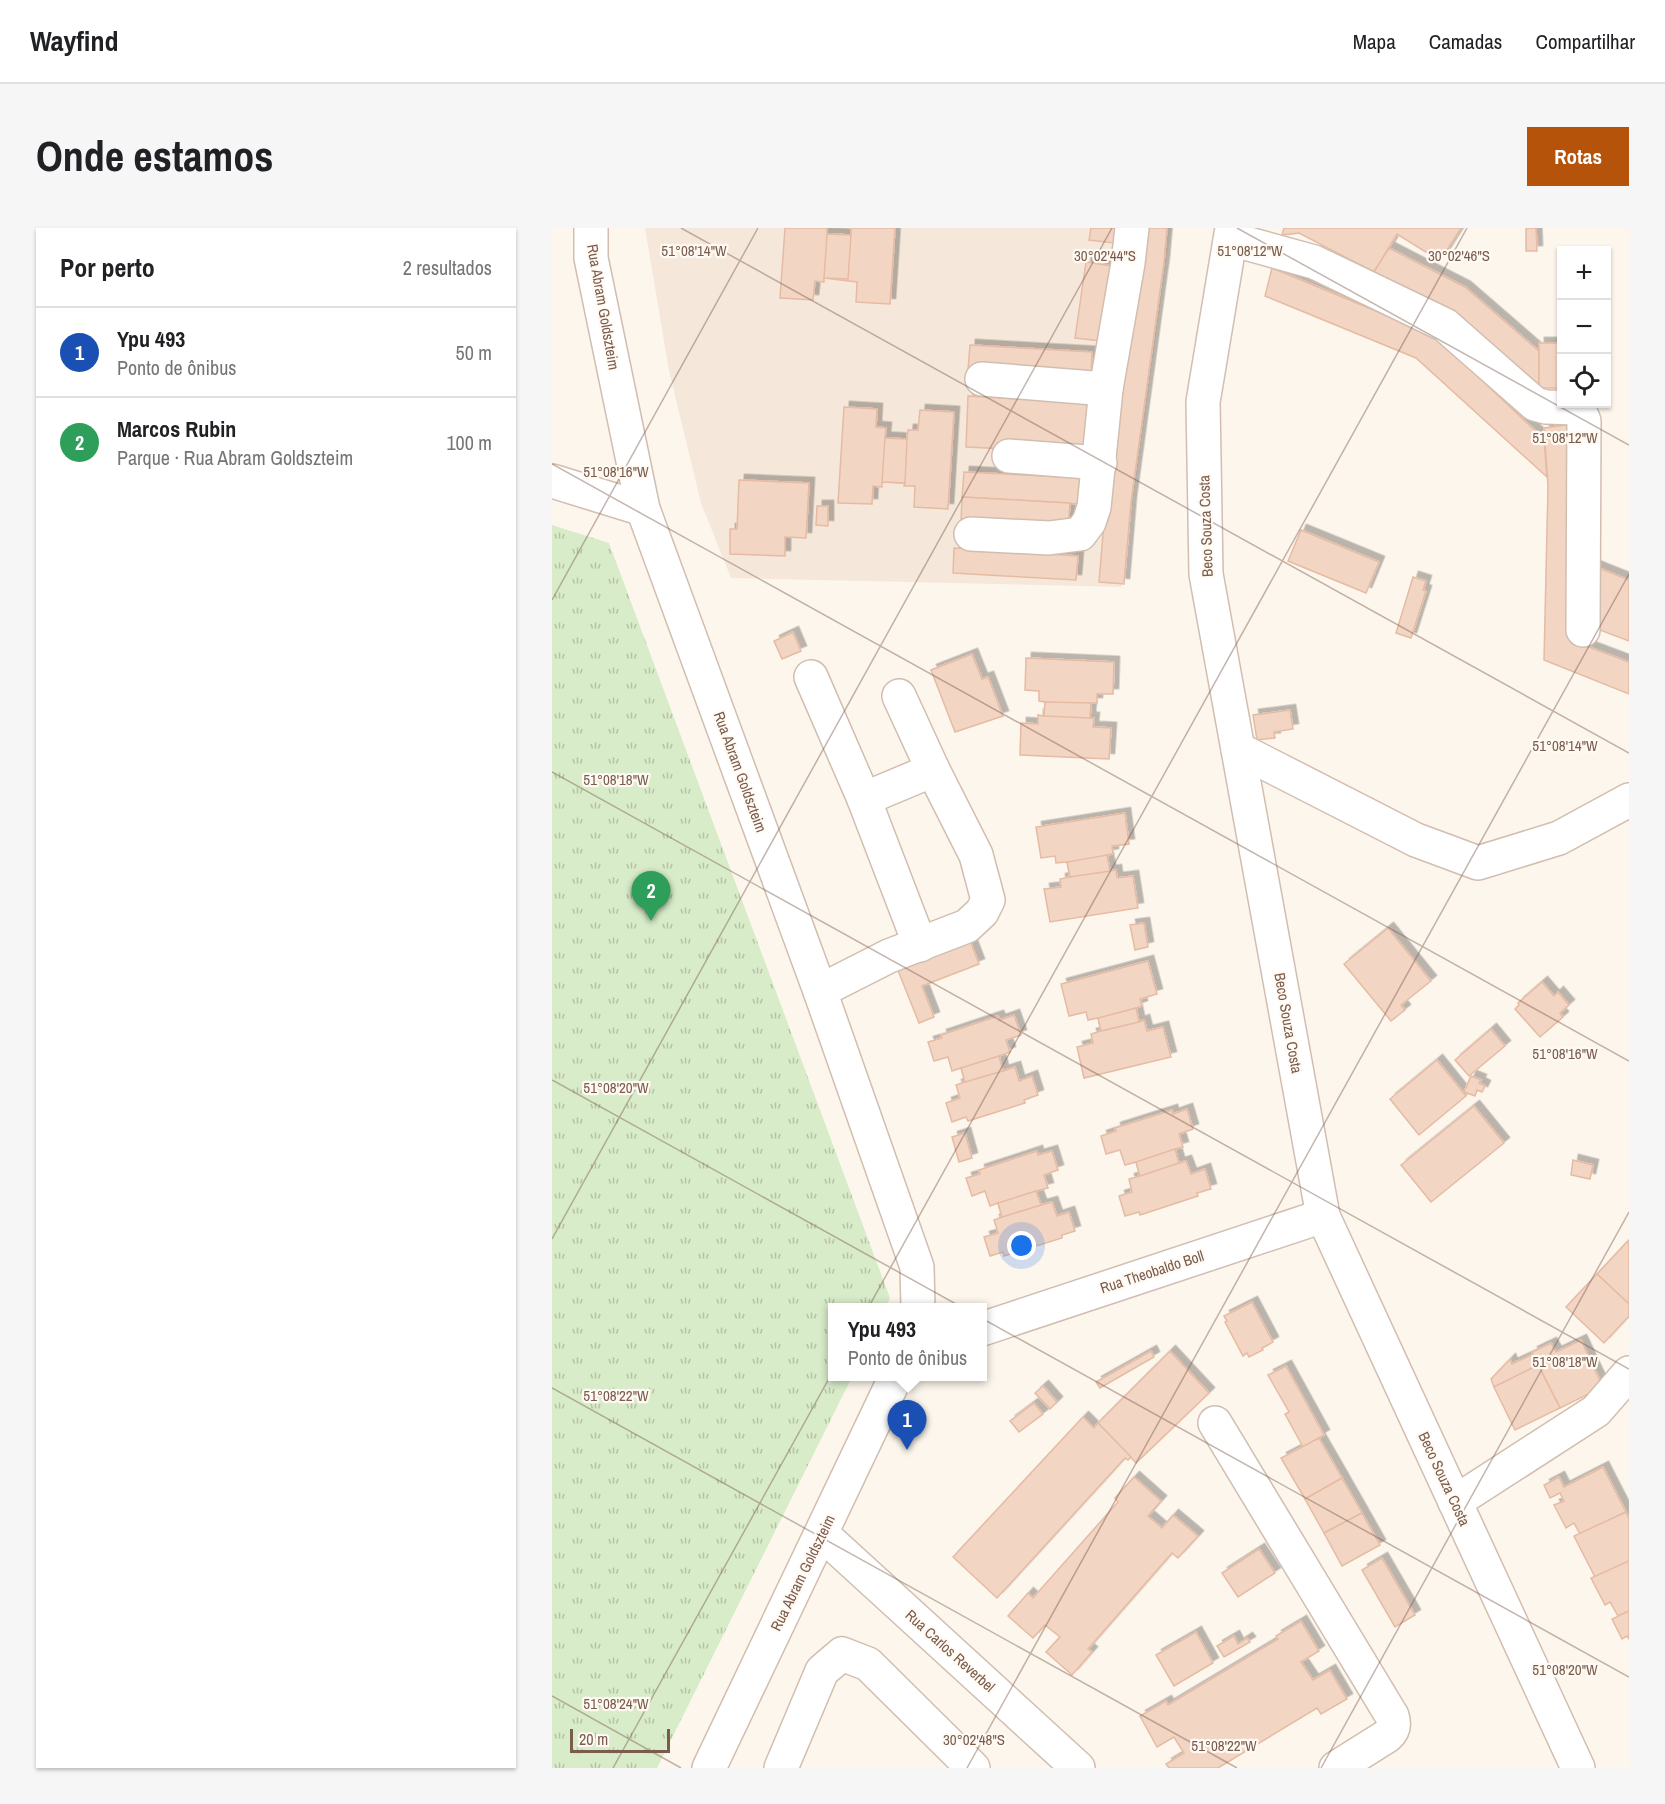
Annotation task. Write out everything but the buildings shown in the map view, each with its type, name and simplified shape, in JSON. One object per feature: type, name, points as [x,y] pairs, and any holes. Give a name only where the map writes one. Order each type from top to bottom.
[{"type":"street","name":"Rua Abram Goldszteim","points":[[591,228],[591,258],[643,509],[820,991],[917,1267],[918,1303]]},
{"type":"street","points":[[971,534],[1049,538],[1080,534],[1089,522],[1094,507],[1107,389],[1132,228]]},
{"type":"street","points":[[1232,233],[1314,261],[1445,325],[1535,404],[1546,407],[1576,408],[1584,421],[1583,630]]},
{"type":"street","name":"Beco Souza Costa","points":[[1232,233],[1203,402],[1206,574],[1323,1216],[1578,1768]]},
{"type":"street","points":[[982,379],[1107,389]]},
{"type":"street","points":[[1009,456],[1100,463]]},
{"type":"street","points":[[552,481],[643,509]]},
{"type":"street","points":[[811,677],[864,800],[920,945]]},
{"type":"street","points":[[820,991],[889,956],[967,926],[982,912],[988,900],[976,855],[899,696]]},
{"type":"street","points":[[1238,749],[1416,840],[1479,863],[1559,838],[1629,800]]},
{"type":"street","points":[[864,800],[933,770]]},
{"type":"street","name":"Rua Theobaldo Boll","points":[[987,1327],[1323,1216]]},
{"type":"street","points":[[1455,1502],[1596,1412],[1629,1373]]},
{"type":"street","name":"Rua Abram Goldszteim","points":[[709,1768],[894,1381]]},
{"type":"street","points":[[1215,1423],[1395,1723],[1393,1731],[1387,1736],[1336,1768]]},
{"type":"street","name":"Rua Carlos Reverbel","points":[[822,1534],[1078,1768]]},
{"type":"street","points":[[781,1768],[822,1671],[842,1654],[868,1664],[973,1768]]},
{"type":"shaded area","points":[[645,228],[1171,228],[1121,587],[731,578],[701,503],[669,371]]},
{"type":"green space","points":[[552,525],[609,543],[890,1298],[888,1303],[828,1303],[828,1381],[850,1381],[657,1768],[552,1768]]},
{"type":"place","name":"Marcos Rubin","points":[[651,921]]},
{"type":"place","name":"Ypu 493","points":[[907,1450]]}]
